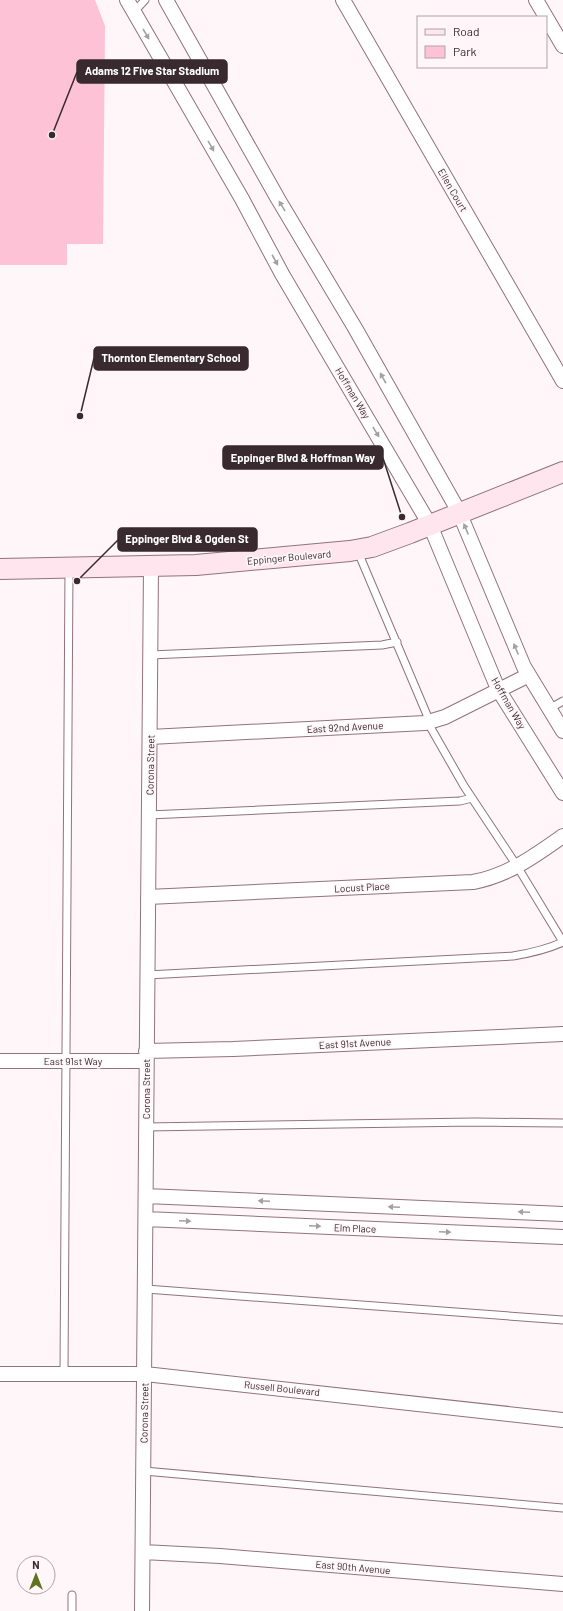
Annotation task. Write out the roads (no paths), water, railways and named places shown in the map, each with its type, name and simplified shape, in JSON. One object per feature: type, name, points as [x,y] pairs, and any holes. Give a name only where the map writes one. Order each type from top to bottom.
[{"type":"street","name":"Hoffman Way","points":[[127,0],[242,199],[282,274],[430,525],[498,689],[563,793]]},
{"type":"street","points":[[166,0],[278,199],[355,328],[459,512],[528,674],[563,731]]},
{"type":"street","name":"Ellen Court","points":[[343,0],[563,381]]},
{"type":"street","points":[[536,0],[545,16]]},
{"type":"street","points":[[547,19],[563,46]]},
{"type":"street","name":"Eppinger Boulevard","points":[[0,569],[196,565],[357,550],[372,547],[563,472]]},
{"type":"street","name":"Corona Street","points":[[142,1611],[146,1289],[146,1056],[151,567]]},
{"type":"street","name":"East 92nd Avenue","points":[[150,737],[429,722],[445,717],[528,674]]},
{"type":"street","name":"Locust Place","points":[[148,897],[473,882],[498,876],[517,866],[563,836]]},
{"type":"street","name":"East 91st Avenue","points":[[146,1056],[241,1048],[563,1034]]},
{"type":"street","name":"East 91st Way","points":[[0,1061],[66,1061],[146,1056]]},
{"type":"street","points":[[146,1196],[563,1214]]},
{"type":"street","name":"Elm Place","points":[[146,1219],[563,1237]]},
{"type":"street","name":"Russell Boulevard","points":[[0,1374],[145,1374],[563,1420]]},
{"type":"street","name":"East 90th Avenue","points":[[142,1552],[220,1556],[563,1584]]},
{"type":"lane","points":[[134,12],[145,0]]},
{"type":"lane","points":[[147,975],[512,956],[536,953],[563,942],[517,866],[472,798],[429,722],[397,642],[357,550]]},
{"type":"lane","points":[[64,1374],[70,568]]},
{"type":"lane","points":[[150,656],[382,645],[397,642]]},
{"type":"lane","points":[[549,709],[563,701]]},
{"type":"lane","points":[[149,815],[460,801],[472,798]]},
{"type":"lane","points":[[146,1127],[475,1122],[563,1123]]},
{"type":"lane","points":[[146,1289],[563,1320]]},
{"type":"lane","points":[[144,1471],[563,1508]]},
{"type":"lane","points":[[72,1595],[72,1611]]},
{"type":"place","name":"Adams 12 Five Star Stadium","points":[[52,135]]},
{"type":"place","name":"Thornton Elementary School","points":[[80,416]]},
{"type":"place","name":"Eppinger Blvd & Hoffman Way","points":[[402,517]]},
{"type":"place","name":"Eppinger Blvd & Ogden St","points":[[77,581]]}]
